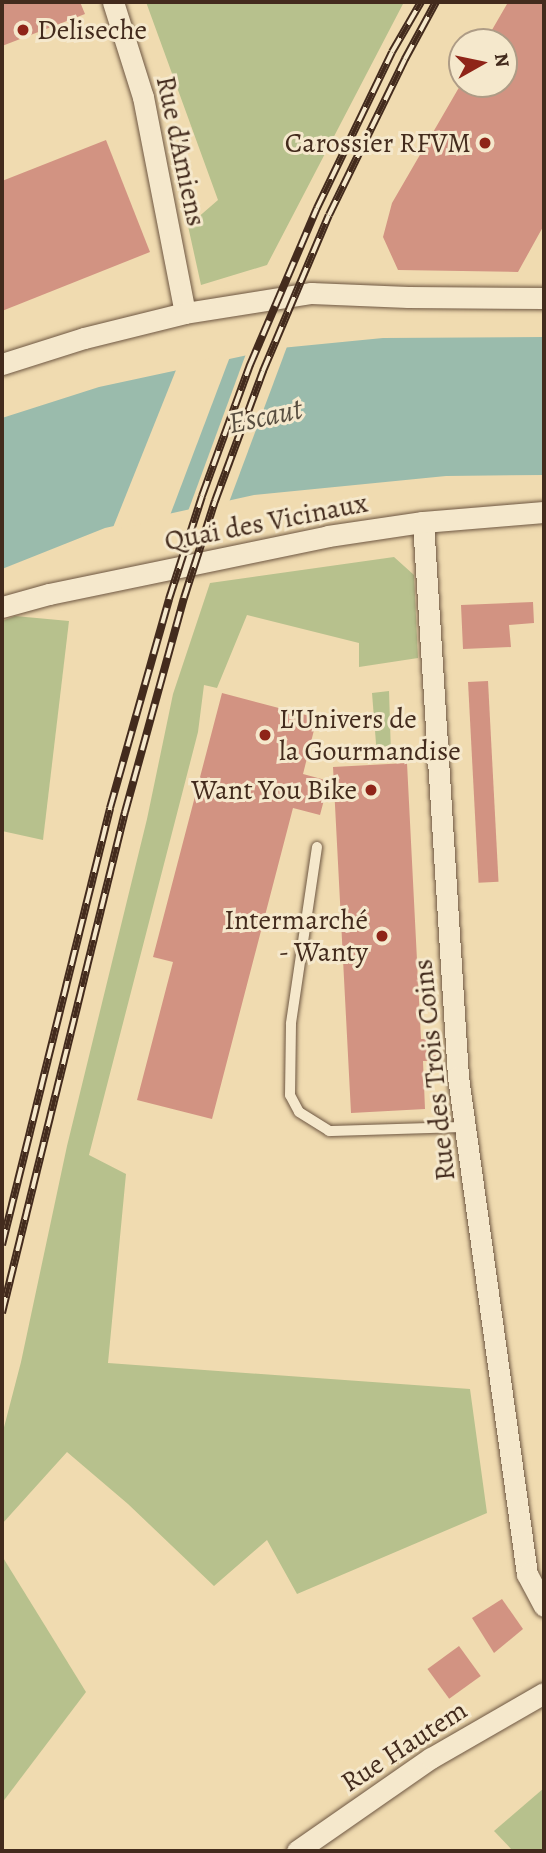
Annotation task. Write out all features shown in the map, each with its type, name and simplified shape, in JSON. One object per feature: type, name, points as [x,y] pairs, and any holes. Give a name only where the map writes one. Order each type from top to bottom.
[{"type":"street","name":"Rue d'Amiens","points":[[113,2],[143,97],[186,313]]},
{"type":"street","points":[[2,364],[84,338],[186,313],[311,293],[544,298]]},
{"type":"street","name":"Quai des Vicinaux","points":[[2,607],[49,594],[316,539],[423,522],[544,512]]},
{"type":"street","name":"Rue des Trois Coins","points":[[423,522],[458,1077],[527,1574],[544,1606]]},
{"type":"street","name":"Rue Hautem","points":[[296,1851],[431,1758],[544,1693]]},
{"type":"lane","points":[[317,847],[291,1024],[290,1096],[294,1104],[299,1112],[329,1131],[465,1127]]},
{"type":"green space","points":[[146,2],[404,2],[267,265],[201,285],[188,226],[218,200]]},
{"type":"green space","points":[[394,557],[414,575],[418,658],[359,667],[359,643],[247,615],[217,688],[204,685],[198,732],[89,1155],[126,1174],[108,1363],[470,1389],[487,1513],[297,1594],[267,1540],[214,1586],[128,1504],[67,1452],[2,1524],[2,1435],[21,1362],[67,1146],[147,819],[173,694],[210,583]]},
{"type":"green space","points":[[15,616],[69,621],[43,840],[2,831],[2,621]]},
{"type":"green space","points":[[389,691],[391,754],[377,756],[372,693]]},
{"type":"green space","points":[[2,1556],[86,1692],[2,1803]]},
{"type":"green space","points":[[544,1788],[544,1851],[513,1851],[494,1831]]},
{"type":"water","name":"Escaut","points":[[544,337],[544,475],[446,476],[254,495],[105,528],[2,569],[2,418],[99,387],[281,348],[383,338]]},
{"type":"pier","points":[[288,344],[228,505],[187,514],[247,351]]},
{"type":"pier","points":[[231,354],[169,518],[112,530],[178,365]]},
{"type":"building","name":"Deliseche","points":[[2,2],[80,2],[85,14],[2,46]]},
{"type":"building","name":"Carossier RFVM","points":[[504,2],[544,2],[544,225],[518,272],[398,270],[383,237],[392,203],[453,98],[518,98],[518,28],[493,28],[507,4]]},
{"type":"building","points":[[106,140],[150,252],[2,311],[2,181]]},
{"type":"building","points":[[533,602],[534,623],[509,625],[511,647],[463,649],[461,605]]},
{"type":"building","points":[[488,681],[499,882],[479,883],[468,682]]},
{"type":"building","points":[[222,693],[317,718],[303,774],[329,781],[320,815],[293,808],[212,1119],[137,1100],[173,962],[153,957]]},
{"type":"building","points":[[407,763],[421,1039],[435,1039],[436,1061],[423,1061],[425,1109],[351,1113],[333,767]]},
{"type":"building","points":[[502,1599],[523,1629],[494,1653],[472,1618]]},
{"type":"building","points":[[459,1646],[481,1676],[449,1699],[427,1669]]},
{"type":"railway","points":[[2,1245],[110,808],[169,599],[202,496],[250,365],[317,208],[392,52],[421,2]]},
{"type":"railway","points":[[2,1313],[125,812],[184,598],[215,501],[263,371],[329,215],[405,59],[436,2]]},
{"type":"place","name":"Deliseche","points":[[23,30]]},
{"type":"place","name":"Carossier RFVM","points":[[485,143]]},
{"type":"place","name":"L'Univers de la Gourmandise","points":[[265,735]]},
{"type":"place","name":"Want You Bike","points":[[371,790]]},
{"type":"place","name":"Intermarché - Wanty","points":[[382,936]]}]
